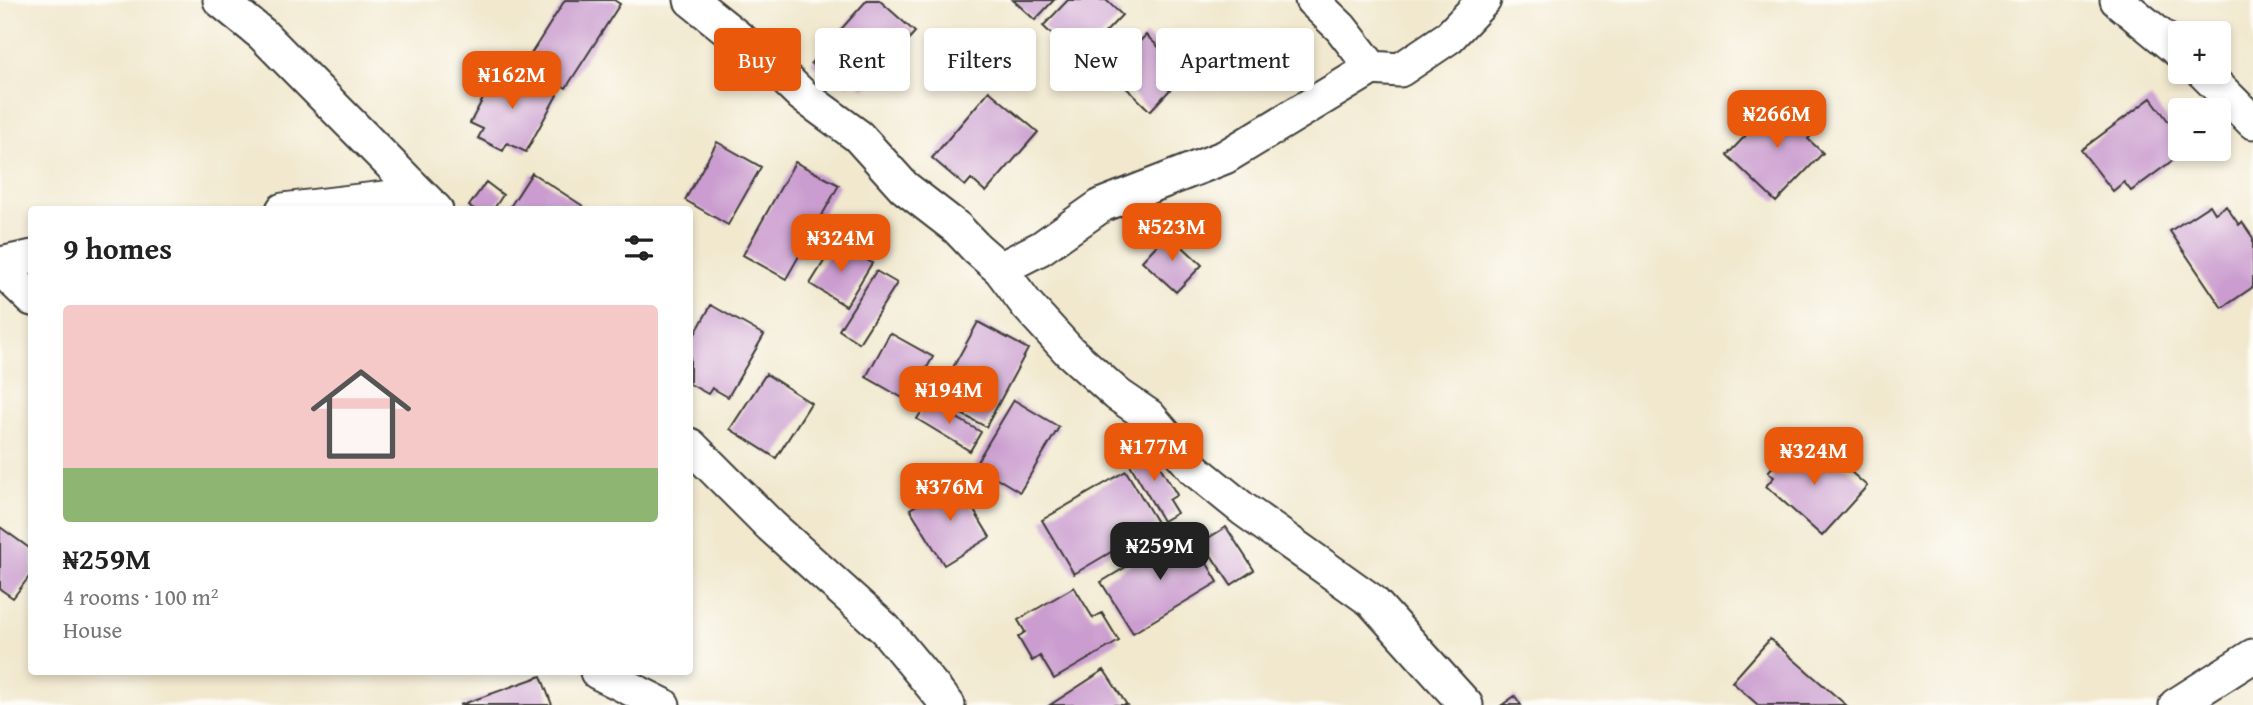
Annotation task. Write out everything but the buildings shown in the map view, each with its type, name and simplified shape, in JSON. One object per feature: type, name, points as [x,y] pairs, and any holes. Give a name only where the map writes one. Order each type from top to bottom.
[{"type":"street","points":[[220,0],[262,34],[427,202]]},
{"type":"street","points":[[691,0],[766,61],[802,95],[858,136],[905,187],[957,228],[1000,269],[1027,306],[1091,373],[1149,416],[1195,470],[1243,509],[1372,601],[1466,705]]},
{"type":"street","points":[[1312,0],[1341,28],[1372,68]]},
{"type":"street","points":[[1000,269],[1041,248],[1102,205],[1224,157],[1372,68],[1400,69],[1450,37],[1485,0]]},
{"type":"street","points":[[2117,0],[2168,42]]},
{"type":"street","points":[[2215,84],[2253,122]]},
{"type":"street","points":[[355,206],[427,202]]},
{"type":"street","points":[[28,258],[0,266],[28,295]]},
{"type":"street","points":[[693,448],[771,526],[885,629],[948,705]]},
{"type":"street","points":[[2176,705],[2217,694],[2253,656]]},
{"type":"street","points":[[603,675],[663,705]]}]
